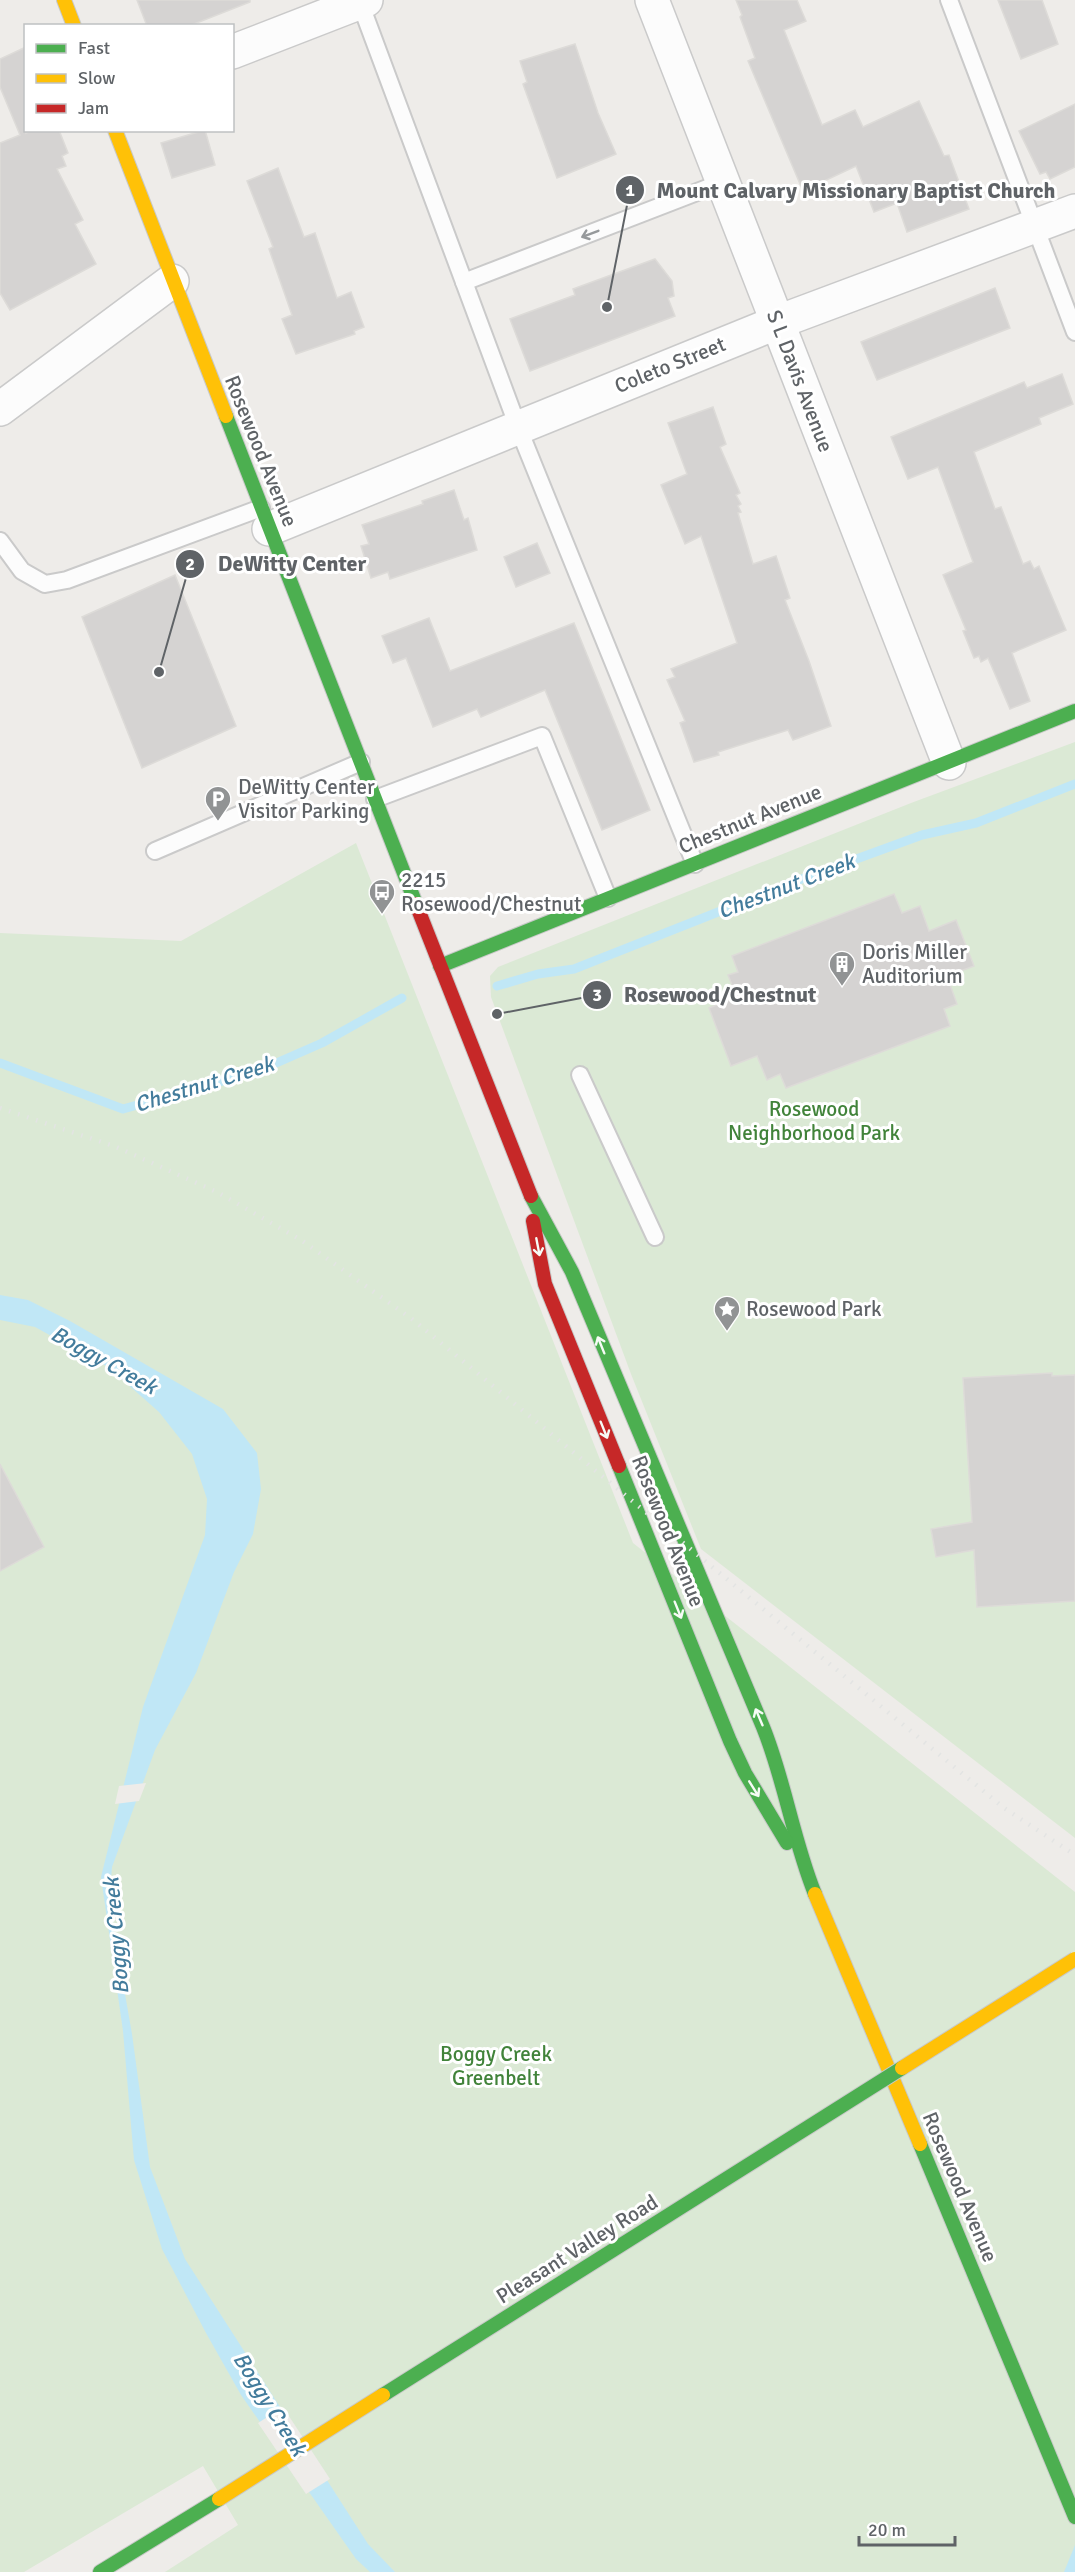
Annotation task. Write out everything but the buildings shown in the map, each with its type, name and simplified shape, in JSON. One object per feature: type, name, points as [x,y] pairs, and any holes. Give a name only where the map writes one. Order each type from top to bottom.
[{"type":"street","points":[[64,0],[73,24]]},
{"type":"street","name":"S L Davis Avenue","points":[[652,0],[949,763]]},
{"type":"street","points":[[234,51],[362,1]]},
{"type":"street","name":"Rosewood Avenue","points":[[116,132],[527,1189],[572,1272],[764,1727],[776,1759],[807,1874],[1074,2515]]},
{"type":"street","name":"Coleto Street","points":[[265,518],[518,427],[778,322],[1075,211]]},
{"type":"street","points":[[0,409],[172,281]]},
{"type":"street","name":"Chestnut Avenue","points":[[440,966],[1075,711]]},
{"type":"street","name":"Rosewood Avenue","points":[[527,1189],[545,1284],[730,1741],[745,1773],[807,1874]]},
{"type":"street","name":"Pleasant Valley Road","points":[[100,2572],[112,2568],[1075,1959]]},
{"type":"lane","points":[[949,0],[1075,332]]},
{"type":"lane","points":[[362,1],[518,427],[695,864]]},
{"type":"lane","points":[[464,282],[723,182]]},
{"type":"lane","points":[[0,541],[22,571],[45,584],[67,580],[265,518]]},
{"type":"lane","points":[[375,799],[542,736],[608,898]]},
{"type":"lane","points":[[154,851],[361,762]]},
{"type":"lane","points":[[580,1075],[655,1237]]},
{"type":"green space","name":"Rosewood Neighborhood Park","points":[[1075,742],[1075,1838],[701,1549],[631,1374],[491,997],[490,976],[498,967],[911,803]]},
{"type":"green space","name":"Boggy Creek Greenbelt","points":[[356,843],[633,1543],[1075,1892],[1075,2572],[165,2572],[238,2525],[203,2466],[24,2572],[0,2572],[0,933],[181,941]]},
{"type":"water","name":"Boggy Creek","points":[[0,1295],[28,1300],[70,1321],[223,1409],[257,1453],[261,1489],[253,1534],[234,1572],[196,1673],[155,1750],[112,1867],[109,1903],[132,2034],[150,2167],[185,2259],[368,2544],[395,2572],[370,2572],[356,2559],[241,2395],[162,2249],[134,2160],[123,2031],[101,1877],[143,1707],[205,1535],[207,1499],[192,1454],[159,1412],[108,1367],[35,1327],[0,1320]]},
{"type":"water","points":[[1075,2545],[1075,2572],[1064,2572]]},
{"type":"pier","points":[[146,1783],[139,1801],[115,1804],[119,1786]]},
{"type":"pier","points":[[283,2407],[330,2479],[306,2494],[258,2423]]},
{"type":"waterway","name":"Chestnut Creek","points":[[497,986],[538,974],[574,969],[799,880],[922,835],[976,823],[1075,784]]},
{"type":"waterway","name":"Chestnut Creek","points":[[0,1063],[123,1109],[258,1071],[322,1043],[402,998]]},
{"type":"railway","points":[[0,1108],[114,1146],[217,1192],[301,1240],[412,1319],[1004,1808],[1075,1855]]},
{"type":"traffic: fast","points":[[226,416],[416,904]]},
{"type":"traffic: fast","points":[[440,966],[1075,711]]},
{"type":"traffic: fast","points":[[531,1196],[572,1272],[763,1727],[815,1894]]},
{"type":"traffic: fast","points":[[619,1466],[730,1741],[745,1773],[787,1843]]},
{"type":"traffic: fast","points":[[383,2395],[902,2068]]},
{"type":"traffic: fast","points":[[920,2144],[1075,2517]]},
{"type":"traffic: fast","points":[[100,2572],[219,2499]]},
{"type":"traffic: slow","points":[[64,0],[73,24]]},
{"type":"traffic: slow","points":[[116,132],[226,416]]},
{"type":"traffic: slow","points":[[815,1894],[920,2144]]},
{"type":"traffic: slow","points":[[902,2068],[1075,1959]]},
{"type":"traffic: slow","points":[[219,2499],[383,2395]]},
{"type":"traffic: jam","points":[[416,904],[531,1196]]},
{"type":"traffic: jam","points":[[533,1221],[545,1284],[619,1466]]},
{"type":"place","name":"Mount Calvary Missionary Baptist Church","points":[[607,307]]},
{"type":"place","name":"DeWitty Center","points":[[159,672]]},
{"type":"place","name":"DeWitty Center Visitor Parking","points":[[218,822]]},
{"type":"place","name":"2215 Rosewood/Chestnut","points":[[382,915]]},
{"type":"place","name":"Doris Miller Auditorium","points":[[842,987]]},
{"type":"place","name":"Rosewood/Chestnut","points":[[497,1014]]},
{"type":"place","name":"Rosewood Park","points":[[727,1332]]}]
